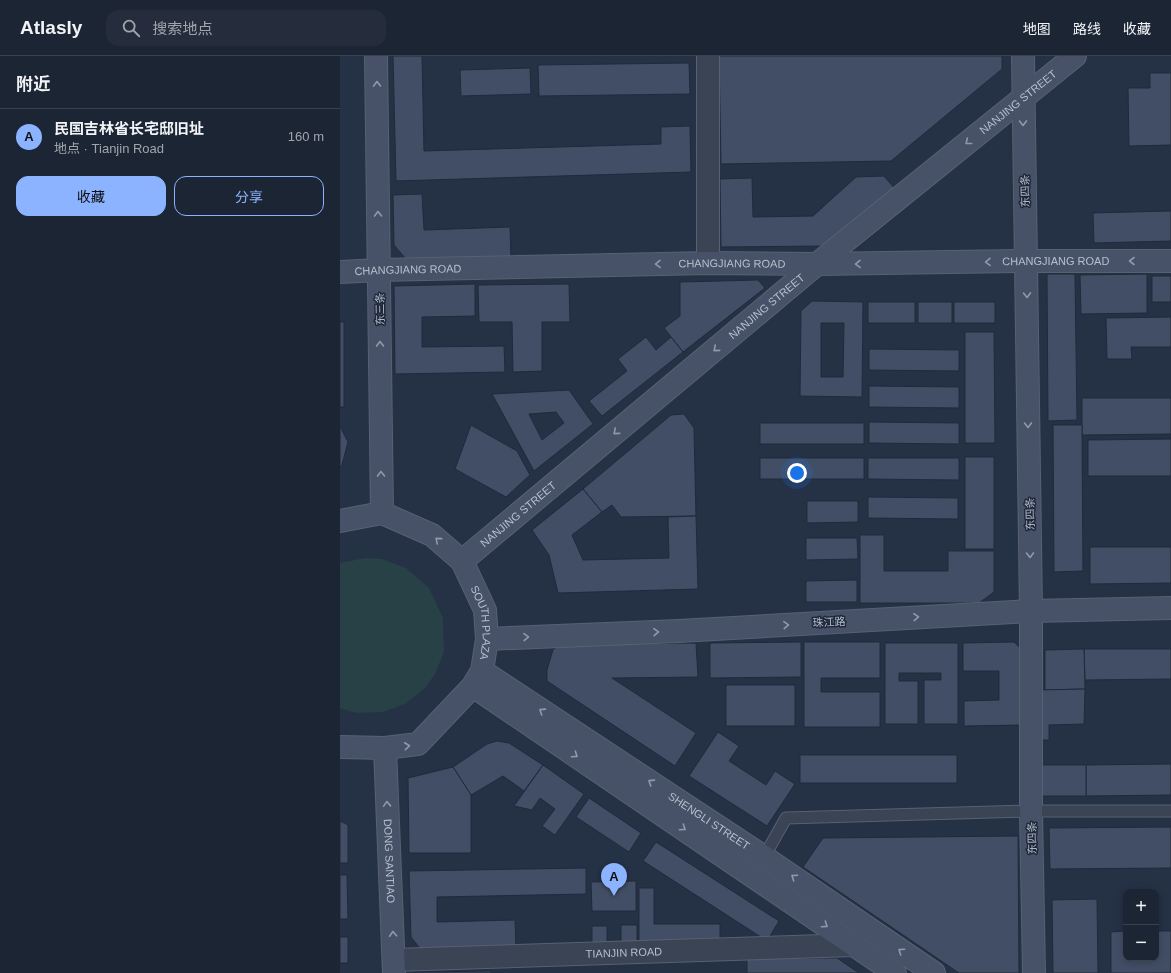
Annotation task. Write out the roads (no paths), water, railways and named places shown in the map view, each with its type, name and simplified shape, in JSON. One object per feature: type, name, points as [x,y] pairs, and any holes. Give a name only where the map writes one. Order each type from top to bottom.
[{"type":"street","name":"东三条","points":[[376,56],[382,513]]},
{"type":"street","points":[[708,56],[708,263]]},
{"type":"street","name":"东四条","points":[[1023,56],[1031,611],[1031,811],[1034,973]]},
{"type":"street","name":"NANJING STREET","points":[[462,561],[817,264],[1075,56]]},
{"type":"street","name":"CHANGJIANG ROAD","points":[[340,272],[708,263],[817,264],[1026,261],[1171,261]]},
{"type":"street","points":[[340,521],[382,513]]},
{"type":"street","name":"SOUTH PLAZA","points":[[382,513],[432,535],[462,561],[485,610],[487,639],[478,678]]},
{"type":"street","name":"珠江路","points":[[487,639],[679,631],[1031,611],[1171,608]]},
{"type":"street","points":[[340,747],[385,748],[418,744],[478,678]]},
{"type":"street","name":"SHENGLI STREET","points":[[478,678],[764,857],[934,973]]},
{"type":"street","name":"SHENGLI STREET","points":[[478,678],[895,973]]},
{"type":"street","name":"DONG SANTIAO","points":[[385,748],[394,966]]},
{"type":"street","name":"TIANJIN ROAD","points":[[394,966],[854,945]]},
{"type":"lane","points":[[764,857],[786,818],[1031,811],[1171,811]]},
{"type":"place","name":"民国吉林省长宅邸旧址","points":[[614,896]]}]
